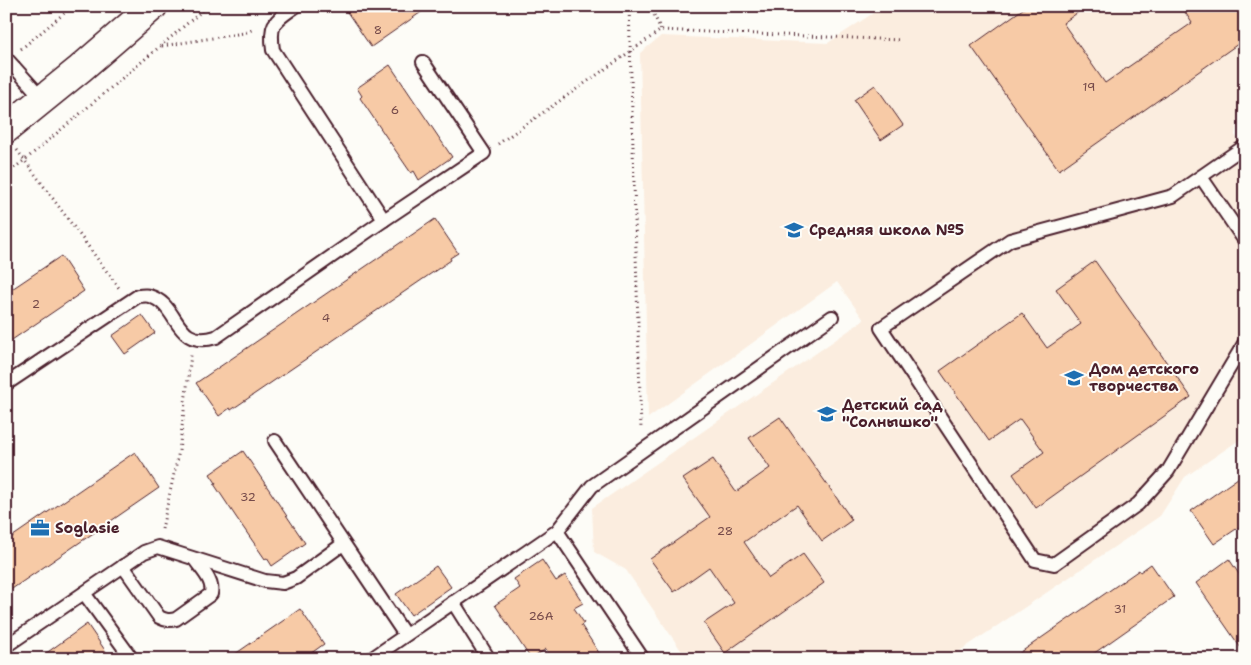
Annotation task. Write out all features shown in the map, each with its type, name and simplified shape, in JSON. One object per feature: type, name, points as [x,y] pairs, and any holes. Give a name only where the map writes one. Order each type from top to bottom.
[{"type":"street","points":[[11,138],[43,100],[153,6]]},
{"type":"lane","points":[[296,6],[276,20],[271,34],[273,50],[384,220]]},
{"type":"lane","points":[[7,59],[43,100]]},
{"type":"lane","points":[[6,384],[129,300],[138,296],[150,296],[162,303],[192,339],[204,341],[216,337],[484,153],[423,62]]},
{"type":"lane","points":[[1245,146],[1173,196],[1010,240],[881,328],[1035,560],[1054,564],[1138,504],[1168,471],[1245,342]]},
{"type":"lane","points":[[1201,177],[1245,242]]},
{"type":"lane","points":[[371,659],[557,531],[592,486],[832,317]]},
{"type":"lane","points":[[274,441],[405,635]]},
{"type":"lane","points":[[557,531],[644,659]]},
{"type":"lane","points":[[6,646],[144,552],[158,547],[265,581],[283,583],[296,578],[343,544]]},
{"type":"lane","points":[[123,566],[159,616],[164,620],[176,619],[212,594],[211,582],[195,560]]},
{"type":"lane","points":[[211,582],[230,570]]},
{"type":"lane","points":[[84,592],[132,659]]},
{"type":"lane","points":[[453,602],[489,659]]},
{"type":"path","points":[[7,59],[73,6]]},
{"type":"path","points":[[6,174],[208,6]]},
{"type":"path","points":[[629,6],[642,451]]},
{"type":"path","points":[[650,6],[661,30]]},
{"type":"path","points":[[162,46],[244,33],[276,20]]},
{"type":"path","points":[[484,153],[661,30],[901,40]]},
{"type":"path","points":[[11,138],[25,160],[129,300]]},
{"type":"path","points":[[158,547],[179,450],[192,339]]},
{"type":"shaded area","points":[[884,6],[1245,6],[1245,105],[1240,108],[1235,135],[1245,149],[1245,436],[1185,477],[1160,516],[948,659],[687,659],[626,570],[594,552],[592,508],[864,320],[837,282],[648,418],[640,53],[661,36],[828,43]]},
{"type":"building","points":[[343,6],[430,6],[371,47]]},
{"type":"building","points":[[1027,6],[1087,6],[1063,23],[1105,83],[1192,23],[1181,6],[1236,6],[1245,19],[1245,39],[1059,170],[971,46]]},
{"type":"building","points":[[390,65],[452,157],[419,180],[414,171],[411,173],[360,98],[362,96],[357,88]]},
{"type":"building","points":[[875,85],[903,125],[881,140],[854,100]]},
{"type":"building","points":[[435,219],[458,253],[450,258],[451,260],[231,410],[230,408],[219,416],[196,383]]},
{"type":"building","points":[[61,256],[84,291],[6,344],[6,293]]},
{"type":"building","points":[[1095,261],[1191,397],[1036,508],[1013,474],[1044,452],[1020,419],[989,441],[940,371],[1022,313],[1047,348],[1081,324],[1056,289]]},
{"type":"building","points":[[142,315],[155,333],[125,354],[112,336]]},
{"type":"building","points":[[780,417],[852,520],[822,541],[797,505],[744,542],[769,578],[803,554],[824,583],[725,653],[704,623],[734,603],[709,567],[674,592],[650,559],[710,517],[683,479],[713,459],[736,492],[770,468],[749,438]]},
{"type":"building","points":[[243,451],[305,543],[272,566],[236,517],[214,484],[216,483],[210,474]]},
{"type":"building","points":[[135,452],[159,488],[6,593],[6,541]]},
{"type":"building","points":[[1245,473],[1245,523],[1214,544],[1191,511]]},
{"type":"building","points":[[1229,559],[1245,583],[1245,654],[1196,583]]},
{"type":"building","points":[[542,560],[556,581],[565,575],[583,603],[574,608],[584,623],[581,625],[603,659],[552,659],[546,649],[531,659],[495,605],[520,588],[514,579]]},
{"type":"building","points":[[1151,564],[1174,597],[1086,659],[1011,659],[1139,570],[1140,572]]},
{"type":"building","points":[[436,566],[451,587],[411,615],[396,594]]},
{"type":"building","points":[[300,609],[324,644],[303,659],[228,659]]},
{"type":"building","points":[[87,624],[111,659],[38,659]]},
{"type":"place","name":"Средняя школа №5","points":[[794,230]]},
{"type":"place","name":"Дом детского творчества","points":[[1074,378]]},
{"type":"place","name":"Детский сад \"Солнышко\"","points":[[827,414]]},
{"type":"place","name":"Soglasie","points":[[40,528]]}]
